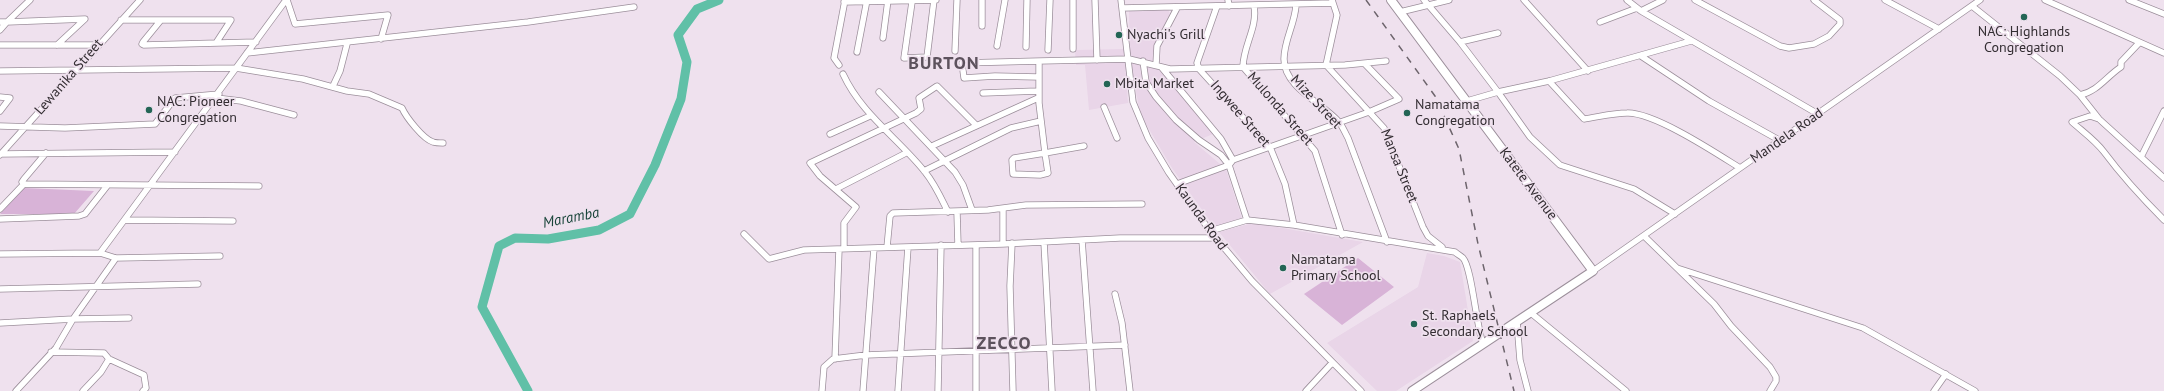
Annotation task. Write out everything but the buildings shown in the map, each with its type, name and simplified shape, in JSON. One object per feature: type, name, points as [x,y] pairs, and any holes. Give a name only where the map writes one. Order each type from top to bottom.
[{"type":"street","points":[[0,30],[30,0]]},
{"type":"street","name":"Lewanika Street","points":[[0,154],[140,0]]},
{"type":"street","points":[[287,0],[295,24],[388,15],[381,39]]},
{"type":"street","points":[[100,253],[149,185],[218,96],[236,68],[287,0]]},
{"type":"street","points":[[839,65],[834,58],[844,1],[912,2],[935,0],[927,58],[904,58],[912,2]]},
{"type":"street","points":[[955,51],[957,0]]},
{"type":"street","points":[[982,0],[982,26]]},
{"type":"street","points":[[997,46],[1005,0]]},
{"type":"street","points":[[1026,47],[1027,0]]},
{"type":"street","points":[[1048,50],[1050,0]]},
{"type":"street","points":[[1073,0],[1073,49]]},
{"type":"street","points":[[1095,0],[1097,60]]},
{"type":"street","name":"Kaunda Road","points":[[1122,0],[1129,59],[1132,102],[1148,138],[1177,184],[1210,231],[1270,301],[1361,391]]},
{"type":"street","points":[[1228,0],[1229,6]]},
{"type":"street","name":"Katete Avenue","points":[[1391,0],[1593,271]]},
{"type":"street","points":[[1400,12],[1425,2],[1449,0]]},
{"type":"street","points":[[1524,0],[1588,71]]},
{"type":"street","points":[[1627,0],[1691,41],[1818,114]]},
{"type":"street","points":[[1600,22],[1663,0]]},
{"type":"street","points":[[1695,0],[1780,46],[1794,48],[1818,44],[1828,38],[1840,24],[1840,20],[1814,0]]},
{"type":"street","points":[[1885,0],[1939,28]]},
{"type":"street","name":"Mandela Road","points":[[1593,271],[1980,0]]},
{"type":"street","points":[[2045,0],[2164,53]]},
{"type":"street","points":[[2129,0],[2164,14]]},
{"type":"street","points":[[857,52],[867,1]]},
{"type":"street","points":[[883,38],[888,1]]},
{"type":"street","points":[[1122,8],[1296,5],[1332,1],[1337,15],[1336,25],[1328,49],[1326,65]]},
{"type":"street","points":[[1425,2],[1460,42],[1530,137],[1560,165],[1634,189],[1675,214]]},
{"type":"street","name":"Mize Street","points":[[1296,5],[1297,17],[1286,50],[1285,67],[1296,84],[1339,122],[1356,157],[1387,242]]},
{"type":"street","name":"Ingwee Street","points":[[1217,6],[1198,56],[1197,63],[1199,69],[1270,147],[1285,184],[1294,226]]},
{"type":"street","name":"Mulonda Street","points":[[1254,6],[1255,18],[1246,41],[1242,57],[1243,67],[1304,135],[1315,151],[1342,236]]},
{"type":"street","points":[[1972,6],[2034,53],[2080,95],[2099,119],[2164,178]]},
{"type":"street","points":[[247,53],[347,44],[528,22],[634,7]]},
{"type":"street","points":[[1156,65],[1157,46],[1177,8]]},
{"type":"street","points":[[0,22],[85,19],[57,45]]},
{"type":"street","points":[[121,20],[231,20],[230,24],[216,43]]},
{"type":"street","points":[[161,20],[142,44],[256,42]]},
{"type":"street","points":[[1460,42],[1498,33]]},
{"type":"street","points":[[1466,101],[1588,71],[1691,41]]},
{"type":"street","points":[[2080,95],[2089,94],[2101,85],[2102,81],[2121,67],[2121,62],[2139,43]]},
{"type":"street","points":[[332,86],[340,71],[347,44]]},
{"type":"street","points":[[0,45],[98,45]]},
{"type":"street","points":[[1641,56],[1709,101],[1779,140]]},
{"type":"street","points":[[1038,77],[964,78],[962,63],[1129,59],[1143,61],[1162,68],[1221,139],[1231,162],[1247,220]]},
{"type":"street","points":[[1162,68],[1199,69],[1285,67],[1365,64],[1386,60]]},
{"type":"street","points":[[1039,61],[1038,98],[1046,154],[1048,173],[1046,175],[1012,174],[1013,159],[1046,154],[1084,146]]},
{"type":"street","points":[[1143,61],[1146,82],[1156,97],[1176,120],[1199,140],[1231,162]]},
{"type":"street","points":[[1177,184],[1270,147],[1369,112],[1399,99],[1365,64]]},
{"type":"street","name":"Mansa Street","points":[[1326,65],[1338,80],[1381,123],[1428,236],[1446,249]]},
{"type":"street","points":[[0,71],[236,68],[303,79],[369,94],[402,108],[405,115],[425,137],[432,142],[443,143]]},
{"type":"street","points":[[843,74],[855,97],[870,116],[924,171],[948,212]]},
{"type":"street","points":[[1549,81],[1584,119],[1627,113],[1637,114],[1686,135],[1740,168]]},
{"type":"street","points":[[835,359],[841,249],[844,223],[856,207],[820,176],[810,163],[920,110],[921,107],[918,100],[936,86],[976,125]]},
{"type":"street","points":[[983,94],[1038,91]]},
{"type":"street","points":[[879,92],[945,161],[963,185],[972,210]]},
{"type":"street","points":[[0,126],[65,128],[155,124],[175,98],[218,96],[294,115]]},
{"type":"street","points":[[0,97],[10,98],[0,112]]},
{"type":"street","points":[[932,146],[1038,98]]},
{"type":"street","points":[[1104,107],[1117,138]]},
{"type":"street","points":[[2141,157],[2164,111]]},
{"type":"street","points":[[830,134],[870,116]]},
{"type":"street","points":[[2099,119],[2090,116],[2072,122],[2104,151],[2109,160],[2135,191],[2164,220]]},
{"type":"street","points":[[924,171],[1011,128],[1041,121]]},
{"type":"street","points":[[0,154],[175,152]]},
{"type":"street","points":[[24,184],[22,182],[24,178],[46,153]]},
{"type":"street","points":[[836,189],[906,153]]},
{"type":"street","points":[[0,209],[24,184],[107,186],[259,186]]},
{"type":"street","points":[[0,219],[79,216],[90,208],[107,186]]},
{"type":"street","points":[[887,247],[891,213],[957,212],[1026,205],[1142,204]]},
{"type":"street","points":[[1003,208],[1003,244]]},
{"type":"street","points":[[957,212],[958,245]]},
{"type":"street","points":[[125,220],[233,221]]},
{"type":"street","points":[[1210,231],[1247,220],[1294,226],[1342,236],[1446,249],[1455,252],[1463,258],[1468,268],[1478,330],[1483,344]]},
{"type":"street","points":[[744,234],[769,259],[793,252],[841,249],[1003,244],[1120,238],[1216,238]]},
{"type":"street","points":[[1644,236],[1714,304],[1731,326],[1770,367],[1776,377],[1776,381],[1770,391]]},
{"type":"street","points":[[1082,240],[1093,391]]},
{"type":"street","points":[[1044,242],[1052,391]]},
{"type":"street","points":[[1012,243],[1010,286],[1013,391]]},
{"type":"street","points":[[938,391],[941,245]]},
{"type":"street","points":[[976,245],[976,391]]},
{"type":"street","points":[[898,391],[908,246]]},
{"type":"street","points":[[863,391],[874,248]]},
{"type":"street","points":[[0,254],[100,253],[116,258],[220,256]]},
{"type":"street","points":[[16,391],[70,330],[73,319],[116,258]]},
{"type":"street","points":[[1677,268],[1863,328],[1975,391]]},
{"type":"street","points":[[1412,391],[1593,271]]},
{"type":"street","points":[[0,289],[198,284]]},
{"type":"street","points":[[1115,294],[1125,345],[1130,391]]},
{"type":"street","points":[[1531,313],[1626,391]]},
{"type":"street","points":[[0,323],[129,318]]},
{"type":"street","points":[[1517,322],[1520,360],[1528,391]]},
{"type":"street","points":[[822,391],[824,367],[828,362],[835,359],[866,355],[976,349],[1012,350],[1125,345]]},
{"type":"street","points":[[51,352],[104,353],[109,360],[144,375],[146,388],[143,391]]},
{"type":"street","points":[[83,391],[102,372],[109,360]]},
{"type":"street","points":[[1306,391],[1332,363]]},
{"type":"street","points":[[1934,391],[1946,374]]},
{"type":"shaded area","points":[[1129,9],[1168,9],[1170,14],[1158,38],[1153,63],[1213,134],[1194,142],[1226,169],[1242,219],[1215,228],[1172,168],[1140,114],[1130,57]]},
{"type":"shaded area","name":"Mbita Market","points":[[1124,49],[1128,103],[1089,110],[1085,65],[1076,65],[1075,50]]},
{"type":"shaded area","points":[[24,188],[94,191],[74,214],[0,214]]},
{"type":"shaded area","name":"Namatama Primary School","points":[[1253,223],[1363,242],[1270,294],[1219,232]]},
{"type":"shaded area","name":"St. Raphaels Secondary School","points":[[1427,253],[1444,256],[1460,262],[1473,341],[1396,391],[1377,391],[1327,343],[1418,287]]},
{"type":"shaded area","points":[[1358,258],[1394,287],[1342,325],[1304,294]]},
{"type":"waterway","name":"Maramba","points":[[528,391],[482,307],[499,246],[515,238],[548,239],[599,230],[630,214],[655,165],[681,99],[687,62],[678,35],[697,9],[719,0]]},
{"type":"railway","points":[[1366,0],[1435,96],[1459,149],[1478,244],[1514,391]]},
{"type":"place","name":"NAC: Highlands Congregation","points":[[2024,17]]},
{"type":"place","name":"Nyachi's Grill","points":[[1119,35]]},
{"type":"place","name":"Mbita Market","points":[[1107,84]]},
{"type":"place","name":"NAC: Pioneer Congregation","points":[[149,110]]},
{"type":"place","name":"Namatama Congregation","points":[[1407,113]]},
{"type":"place","name":"Namatama Primary School","points":[[1283,268]]},
{"type":"place","name":"St. Raphaels Secondary School","points":[[1414,324]]},
{"type":"district","name":"BURTON","points":[[944,64]]},
{"type":"district","name":"ZECCO","points":[[1004,344]]}]
